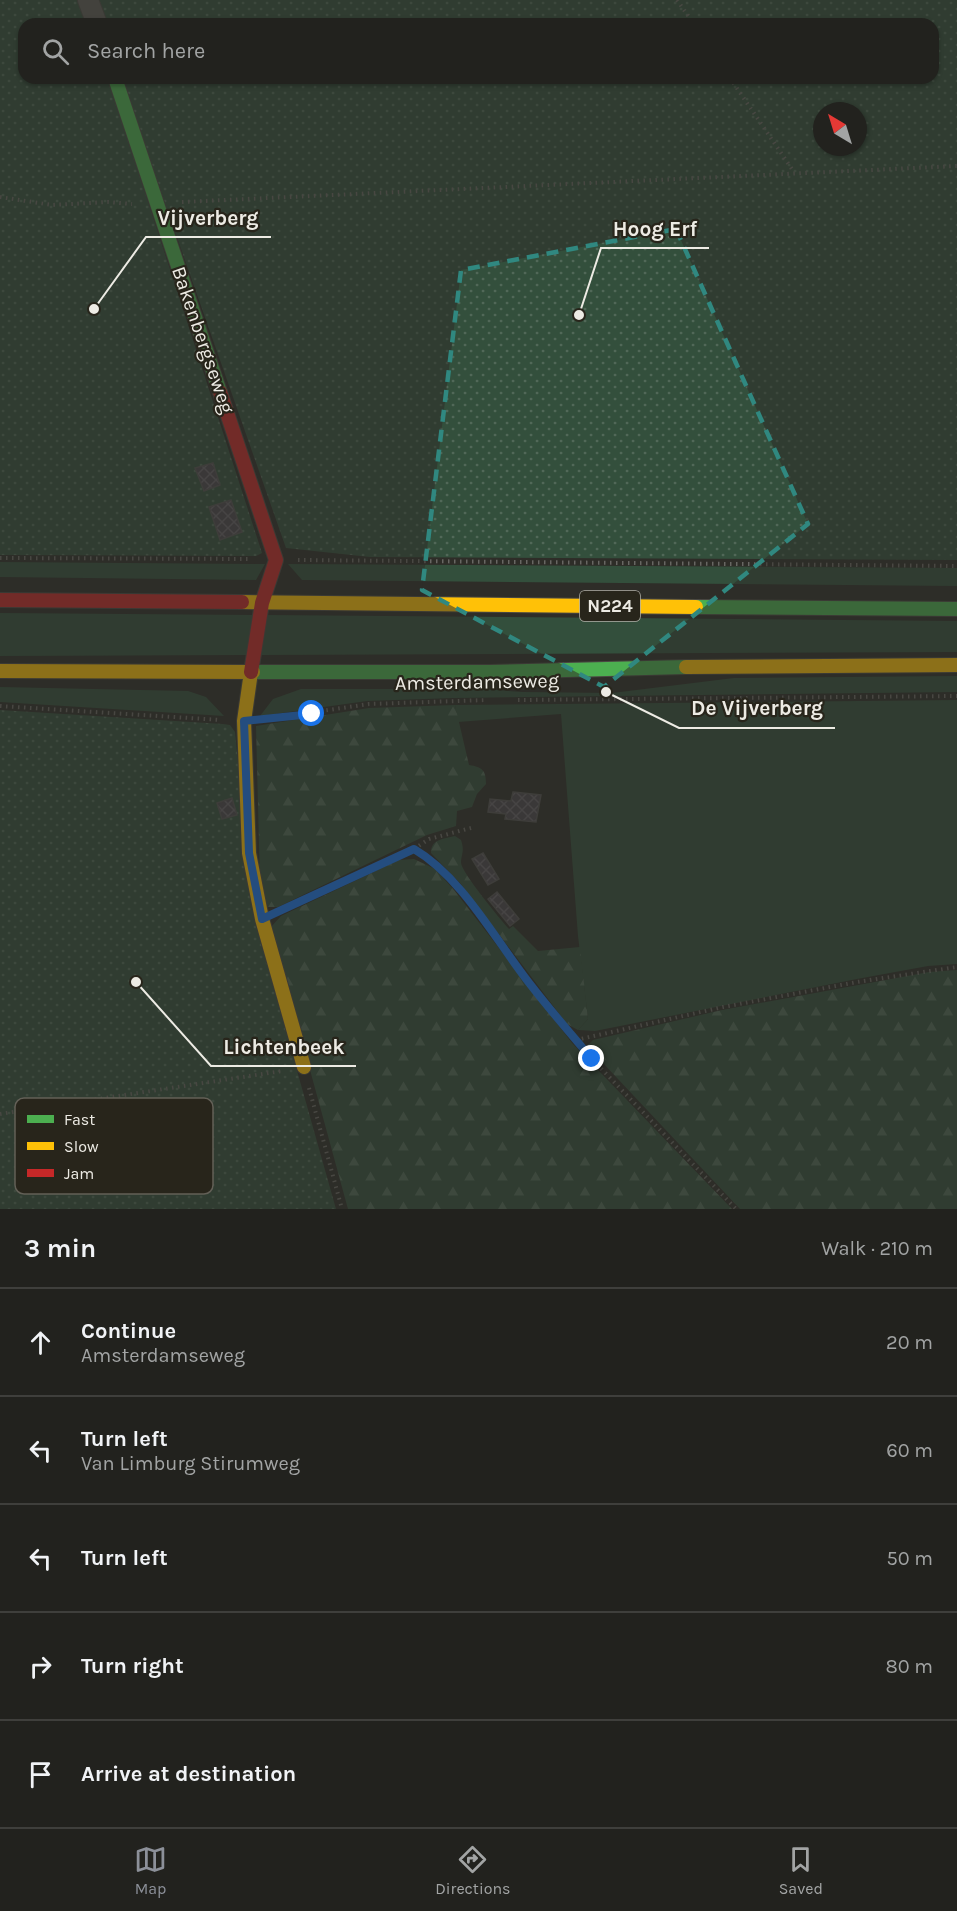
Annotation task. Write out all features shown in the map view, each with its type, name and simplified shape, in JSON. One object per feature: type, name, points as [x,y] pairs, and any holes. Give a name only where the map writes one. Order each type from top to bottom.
[{"type":"main road","name":"Bakenbergseweg","points":[[117,84],[276,560]]},
{"type":"main road","points":[[276,560],[262,603],[244,721],[249,853],[262,919],[304,1068]]},
{"type":"main road","name":"N224","points":[[0,600],[957,609]]},
{"type":"main road","name":"Amsterdamseweg","points":[[0,671],[490,672],[957,664]]},
{"type":"street","points":[[88,0],[95,18]]},
{"type":"path","points":[[677,0],[690,18]]},
{"type":"path","points":[[734,84],[794,172]]},
{"type":"path","points":[[0,197],[52,205],[108,202],[157,203],[957,165]]},
{"type":"path","points":[[0,558],[957,566]]},
{"type":"path","name":"Amsterdamseweg","points":[[513,700],[957,696]]},
{"type":"path","name":"Amsterdamseweg","points":[[0,706],[244,721],[284,718],[369,704],[490,700]]},
{"type":"path","points":[[262,919],[414,849],[429,839],[471,828]]},
{"type":"path","points":[[414,849],[432,861],[458,887],[531,985],[576,1040],[736,1209]]},
{"type":"path","points":[[576,1040],[756,1001],[929,969],[957,967]]},
{"type":"path","points":[[106,1098],[304,1068],[342,1209]]},
{"type":"path","points":[[0,1114],[15,1112]]},
{"type":"highlighted area","points":[[676,229],[808,524],[604,687],[422,590],[461,270]]},
{"type":"green space","points":[[0,0],[81,0],[88,18],[18,18],[18,84],[110,84],[262,553],[256,556],[0,555]]},
{"type":"green space","points":[[95,0],[957,0],[957,560],[370,557],[286,548],[123,84],[939,84],[939,18],[101,18]]},
{"type":"green space","points":[[0,562],[265,564],[256,580],[0,577]]},
{"type":"green space","points":[[288,564],[957,568],[957,586],[302,580]]},
{"type":"green space","points":[[0,613],[255,615],[249,655],[0,656]]},
{"type":"green space","points":[[266,615],[957,621],[957,652],[260,655]]},
{"type":"green space","points":[[957,676],[957,692],[454,698],[367,701],[260,716],[273,699],[301,689],[483,689],[612,693],[734,678]]},
{"type":"green space","points":[[0,687],[188,691],[206,697],[224,716],[0,702]]},
{"type":"green space","points":[[957,700],[957,964],[928,966],[857,979],[595,1031],[578,1030],[588,1019],[578,936],[561,714],[458,722],[455,705]]},
{"type":"green space","points":[[455,705],[469,765],[483,770],[486,784],[477,794],[472,807],[457,811],[456,826],[427,835],[278,907],[268,907],[260,883],[256,726],[369,708]]},
{"type":"green space","points":[[0,710],[230,725],[235,732],[254,918],[336,1209],[0,1209]]},
{"type":"green space","points":[[455,836],[461,840],[462,844],[463,868],[509,929],[513,926],[538,951],[580,947],[588,1019],[578,1030],[567,1024],[461,884],[431,853],[435,842]]},
{"type":"green space","points":[[414,859],[435,869],[454,890],[572,1043],[732,1209],[348,1209],[271,927],[281,916],[399,860]]},
{"type":"green space","points":[[957,970],[957,1209],[740,1209],[587,1046],[593,1040],[722,1010],[929,972]]},
{"type":"building","points":[[213,463],[220,485],[204,491],[195,468]]},
{"type":"building","points":[[231,500],[242,532],[220,540],[209,507]]},
{"type":"building","points":[[513,792],[541,795],[536,822],[505,819],[506,814],[488,812],[490,799],[511,801]]},
{"type":"building","points":[[232,798],[237,815],[222,819],[217,803]]},
{"type":"building","points":[[483,853],[499,879],[488,885],[472,859]]},
{"type":"building","points":[[497,892],[519,919],[510,926],[488,899]]},
{"type":"traffic: fast","points":[[117,84],[220,392]]},
{"type":"traffic: fast","points":[[696,607],[957,609]]},
{"type":"traffic: fast","points":[[253,672],[490,672],[686,667]]},
{"type":"traffic: slow","points":[[242,602],[696,607]]},
{"type":"traffic: slow","points":[[686,667],[957,665]]},
{"type":"traffic: slow","points":[[0,671],[253,672]]},
{"type":"traffic: slow","points":[[251,672],[244,721],[249,853],[262,919],[304,1067]]},
{"type":"traffic: jam","points":[[220,392],[276,560],[262,603],[251,672]]},
{"type":"traffic: jam","points":[[0,600],[242,602]]},
{"type":"place","name":"Vijverberg","points":[[94,309]]},
{"type":"place","name":"Hoog Erf","points":[[579,315]]},
{"type":"place","name":"De Vijverberg","points":[[606,692]]},
{"type":"place","name":"Lichtenbeek","points":[[136,982]]},
{"type":"route","points":[[312,714],[244,721],[249,853],[262,919],[414,849],[438,866],[458,887],[531,985],[592,1059]]}]
